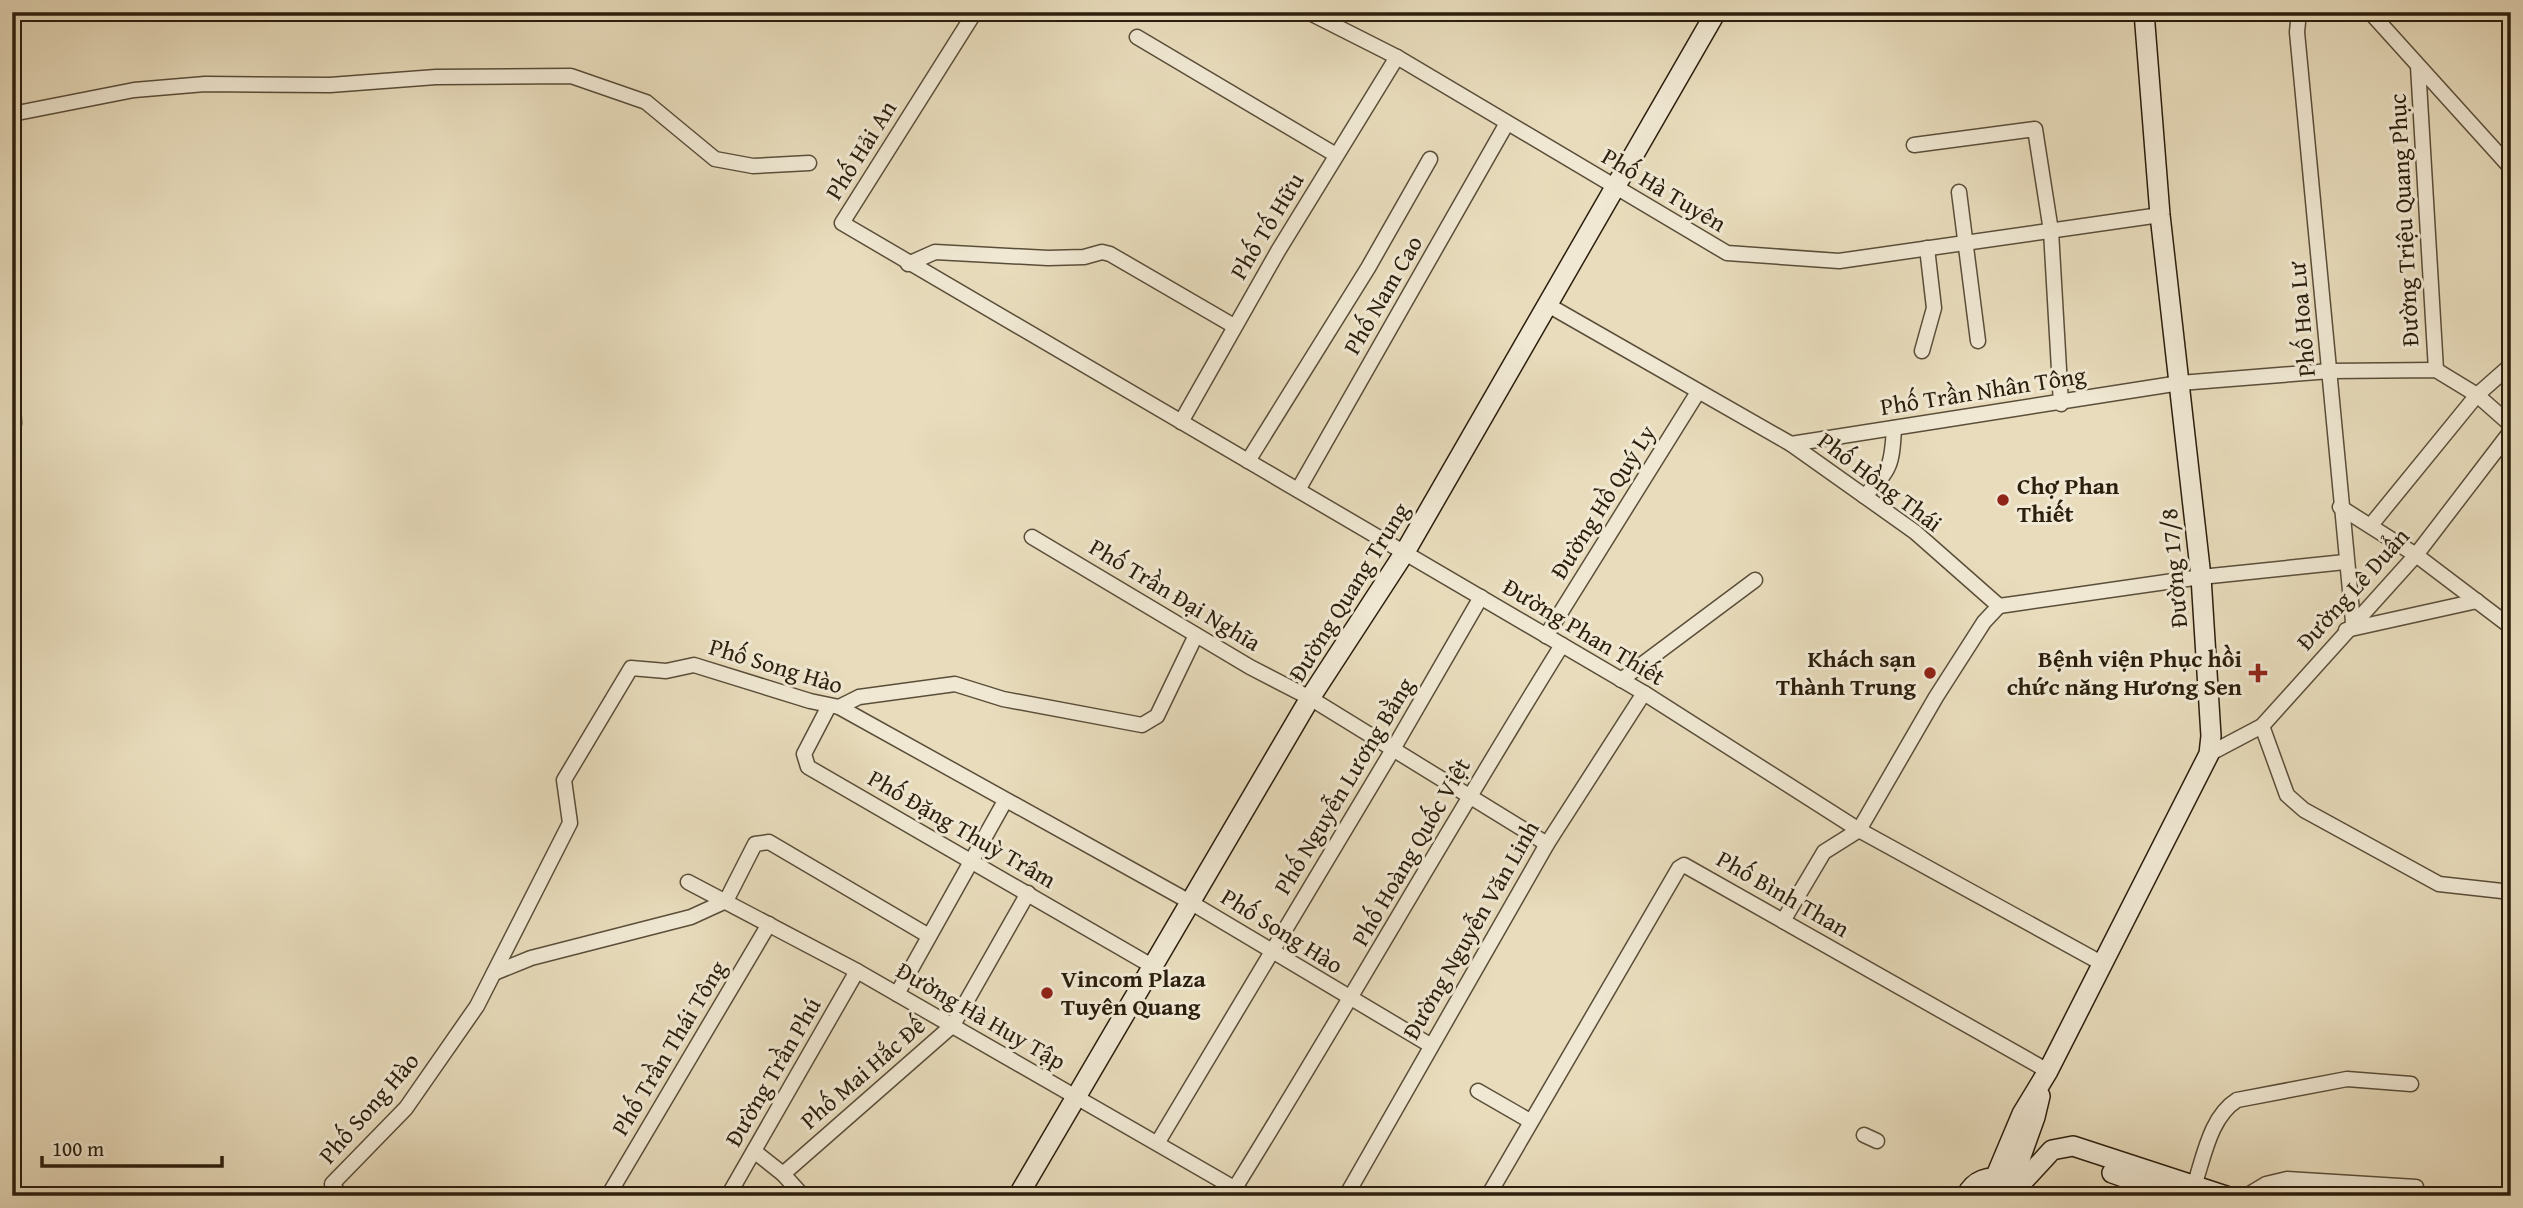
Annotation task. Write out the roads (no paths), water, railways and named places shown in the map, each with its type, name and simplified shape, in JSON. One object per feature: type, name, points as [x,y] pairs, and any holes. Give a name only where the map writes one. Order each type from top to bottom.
[{"type":"main road","name":"Đường Quang Trung","points":[[1018,1196],[1310,698],[1405,552],[1716,12]]},
{"type":"main road","name":"Đường 17/8","points":[[2010,1187],[2035,1117],[2045,1076],[2209,754],[2210,696],[2201,577],[2160,215],[2144,12]]},
{"type":"main road","points":[[1966,1196],[1975,1183],[2010,1187],[2052,1150],[2073,1146],[2186,1191],[2226,1196]]},
{"type":"street","name":"Phố Hải An","points":[[975,12],[842,223],[1041,339]]},
{"type":"street","name":"Phố Hà Tuyên","points":[[1308,12],[1397,57],[1617,187],[1711,247],[1727,253],[1839,261],[2160,215]]},
{"type":"street","name":"Phố Hoa Lư","points":[[2299,12],[2297,32],[2330,371],[2349,626]]},
{"type":"street","points":[[2370,12],[2511,167]]},
{"type":"street","points":[[1137,37],[1336,155]]},
{"type":"street","name":"Phố Tố Hữu","points":[[1181,422],[1234,326],[1397,57]]},
{"type":"street","name":"Đường Triệu Quang Phục","points":[[2418,66],[2436,370]]},
{"type":"street","points":[[12,114],[134,90],[205,84],[330,85],[436,77],[571,76],[646,102],[715,159],[753,166],[809,163]]},
{"type":"street","name":"Phố Nam Cao","points":[[1298,490],[1507,124]]},
{"type":"street","points":[[1914,145],[2035,128],[2051,231],[2061,404]]},
{"type":"street","points":[[1248,461],[1368,268],[1430,159]]},
{"type":"street","points":[[1959,192],[1978,341]]},
{"type":"street","points":[[1922,351],[1934,307],[1927,248]]},
{"type":"street","points":[[909,263],[935,253],[1048,258],[1084,257],[1101,252],[1111,254],[1234,326]]},
{"type":"street","name":"Phố Hồng Thái","points":[[1548,305],[1791,444],[1914,532],[1999,606]]},
{"type":"street","name":"Đường Phan Thiết","points":[[1041,339],[1644,692],[1859,830],[2103,964]]},
{"type":"street","points":[[2371,524],[2477,396],[2511,365]]},
{"type":"street","points":[[2436,370],[2477,396],[2511,425]]},
{"type":"street","name":"Phố Trần Nhân Tông","points":[[1791,444],[2061,404],[2180,383],[2330,371],[2436,370]]},
{"type":"street","points":[[12,385],[14,424]]},
{"type":"street","name":"Đường Hồ Quý Ly","points":[[1546,636],[1698,392]]},
{"type":"street","points":[[1864,496],[1885,476],[1892,463],[1894,428]]},
{"type":"street","name":"Đường Lê Duẩn","points":[[2209,754],[2262,726],[2349,626],[2416,555],[2511,431]]},
{"type":"street","points":[[2340,507],[2371,524],[2416,555],[2511,626]]},
{"type":"street","name":"Phố Trần Đại Nghĩa","points":[[1032,537],[1196,635],[1310,698],[1392,751],[1547,844]]},
{"type":"street","points":[[1783,921],[1824,852],[1859,830],[1943,686],[1984,622],[1999,606],[2201,577],[2345,562]]},
{"type":"street","points":[[1621,680],[1755,580]]},
{"type":"street","name":"Phố Nguyễn Lương Bằng","points":[[1158,1142],[1481,597]]},
{"type":"street","points":[[2349,626],[2477,601]]},
{"type":"street","points":[[834,706],[859,697],[955,684],[1017,702],[1142,725],[1157,716],[1196,635]]},
{"type":"street","name":"Phố Hoàng Quốc Việt","points":[[1241,1192],[1468,796],[1562,646]]},
{"type":"street","name":"Phố Song Hào","points":[[337,1190],[405,1108],[477,1006],[570,823],[564,780],[631,668],[666,671],[694,665],[834,706],[1190,902],[1351,1001],[1430,1045]]},
{"type":"street","name":"Đường Nguyễn Văn Linh","points":[[1346,1196],[1547,844],[1644,692]]},
{"type":"street","name":"Phố Đặng Thuỳ Trâm","points":[[834,706],[804,754],[808,767],[1152,966]]},
{"type":"street","points":[[2262,726],[2287,795],[2304,810],[2439,884],[2511,891]]},
{"type":"street","points":[[897,994],[1005,801]]},
{"type":"street","points":[[494,973],[531,958],[691,917],[726,901],[755,844],[769,842],[929,936]]},
{"type":"street","name":"Phố Bình Than","points":[[1488,1196],[1679,868],[1691,866],[2045,1076]]},
{"type":"street","name":"Đường Hà Huy Tập","points":[[688,882],[857,971],[1241,1192]]},
{"type":"street","name":"Phố Mai Hắc Đế","points":[[783,1174],[953,1025],[1028,893]]},
{"type":"street","name":"Phố Trần Thái Tông","points":[[608,1196],[769,924]]},
{"type":"street","name":"Đường Trần Phú","points":[[728,1196],[857,971]]},
{"type":"street","points":[[2186,1191],[2218,1118],[2226,1107],[2237,1101],[2347,1079],[2411,1084]]},
{"type":"street","points":[[1478,1091],[1530,1121]]},
{"type":"street","points":[[754,1150],[783,1174],[803,1196]]},
{"type":"street","points":[[2246,1196],[2266,1184],[2287,1180],[2416,1187]]},
{"type":"place","name":"Chợ Phan Thiết","points":[[2003,500]]},
{"type":"place","name":"Khách sạn Thành Trung","points":[[1930,673]]},
{"type":"place","name":"Bệnh viện Phục hồi chức năng Hương Sen","points":[[2258,673]]},
{"type":"place","name":"Vincom Plaza Tuyên Quang","points":[[1047,993]]}]
